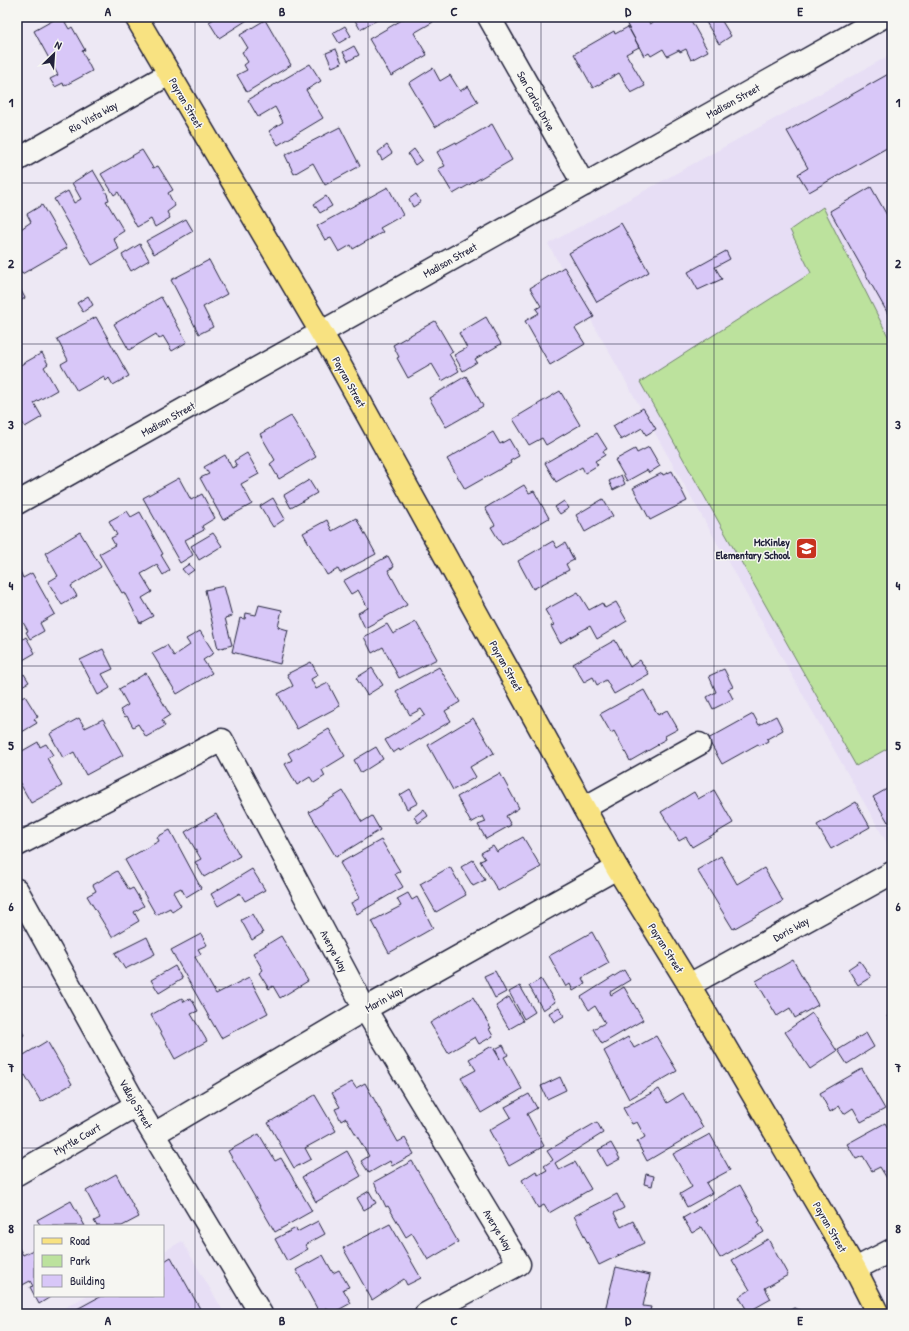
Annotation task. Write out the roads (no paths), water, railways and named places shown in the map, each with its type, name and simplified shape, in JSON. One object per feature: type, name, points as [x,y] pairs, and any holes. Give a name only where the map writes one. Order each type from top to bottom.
[{"type":"main road","name":"Payran Street","points":[[136,17],[321,333],[617,868],[689,985],[855,1269],[878,1314]]},
{"type":"street","name":"San Carlos Drive","points":[[489,17],[584,185]]},
{"type":"street","name":"Madison Street","points":[[17,503],[884,17]]},
{"type":"street","name":"Rio Vista Way","points":[[17,160],[169,74]]},
{"type":"street","name":"Averye Way","points":[[17,845],[222,740],[365,1009],[519,1264],[426,1314]]},
{"type":"street","points":[[584,808],[699,744]]},
{"type":"street","name":"Marin Way","points":[[154,1134],[365,1009],[617,868]]},
{"type":"street","name":"Doris Way","points":[[689,985],[892,873]]},
{"type":"street","name":"Vallejo Street","points":[[17,890],[136,1105],[261,1314]]},
{"type":"street","name":"Myrtle Court","points":[[17,1174],[136,1105]]},
{"type":"street","points":[[855,1269],[892,1250]]},
{"type":"place","name":"McKinley Elementary School","points":[[806,548]]}]
